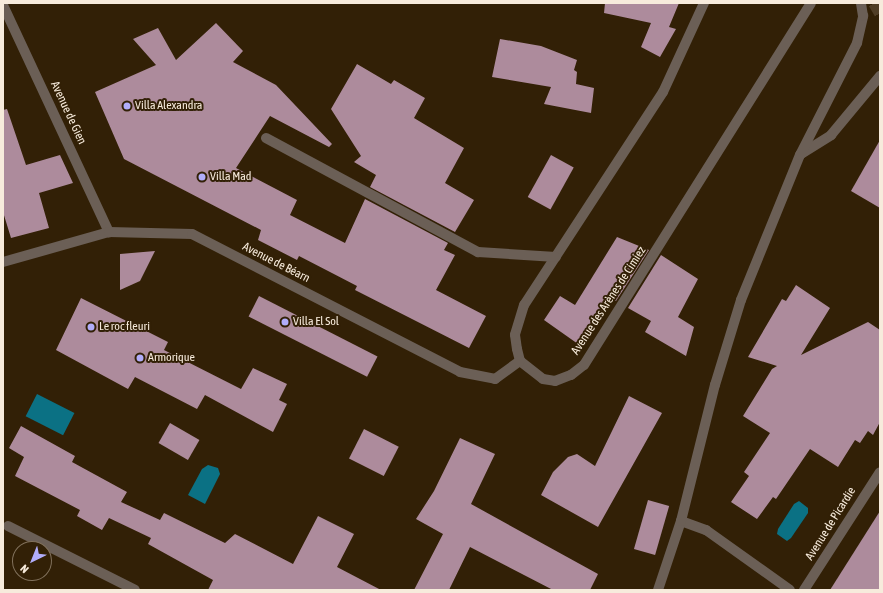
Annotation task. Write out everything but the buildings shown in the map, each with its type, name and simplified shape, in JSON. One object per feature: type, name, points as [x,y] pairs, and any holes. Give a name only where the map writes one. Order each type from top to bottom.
[{"type":"street","points":[[520,361],[515,335],[517,324],[524,305],[663,92],[704,3]]},
{"type":"street","name":"Avenue des Arènes de Cimiez","points":[[520,361],[543,379],[555,380],[571,375],[584,365],[811,3]]},
{"type":"street","points":[[658,590],[681,521],[715,385],[741,300],[800,155],[857,43],[863,16],[861,3]]},
{"type":"street","name":"Avenue de Gien","points":[[3,5],[109,232]]},
{"type":"street","points":[[800,155],[831,136],[880,76]]},
{"type":"street","points":[[266,138],[478,252],[556,257]]},
{"type":"street","name":"Avenue de Béarn","points":[[3,262],[109,232],[192,234],[460,372],[494,379],[520,361]]},
{"type":"street","name":"Avenue de Picardie","points":[[804,590],[880,472]]},
{"type":"street","points":[[681,521],[706,530],[790,590]]},
{"type":"street","points":[[8,526],[135,590]]},
{"type":"water","points":[[37,394],[74,413],[63,435],[26,416]]},
{"type":"water","points":[[208,465],[218,468],[220,474],[205,504],[188,495],[202,469]]},
{"type":"water","points":[[799,501],[808,508],[808,513],[791,538],[787,541],[777,534],[778,529],[794,504]]},
{"type":"tunnel","points":[[874,3],[880,13]]},
{"type":"place","name":"Villa Alexandra","points":[[127,106]]},
{"type":"place","name":"Villa Mad","points":[[202,177]]},
{"type":"place","name":"Villa El Sol","points":[[285,322]]},
{"type":"place","name":"Le roc fleuri","points":[[91,327]]},
{"type":"place","name":"Armorique","points":[[140,358]]}]
